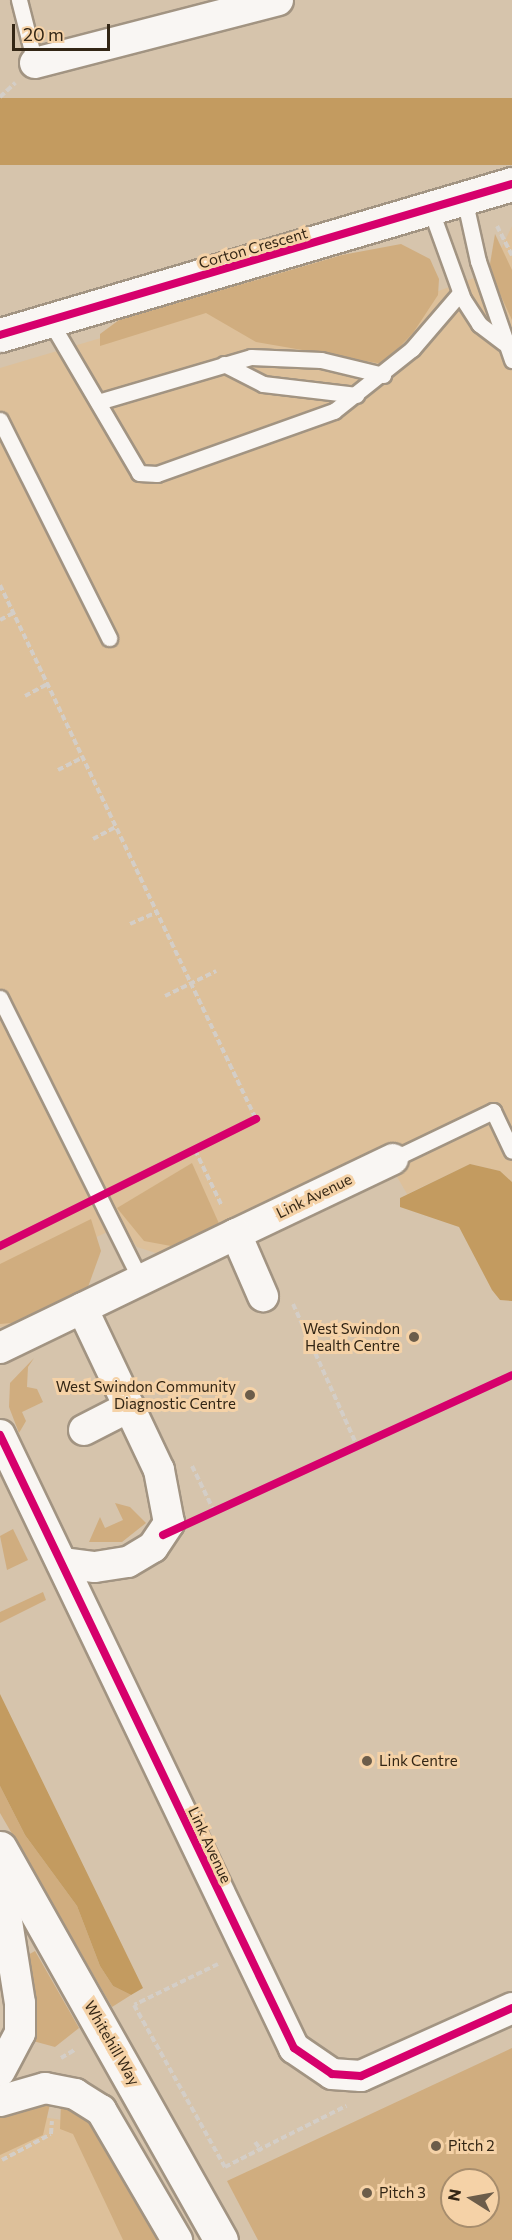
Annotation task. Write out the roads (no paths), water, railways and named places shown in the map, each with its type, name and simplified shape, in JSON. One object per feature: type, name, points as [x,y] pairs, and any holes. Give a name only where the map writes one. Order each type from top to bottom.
[{"type":"street","points":[[35,63],[278,0]]},
{"type":"street","name":"Corton Crescent","points":[[0,335],[512,184]]},
{"type":"street","name":"Link Avenue","points":[[0,1347],[393,1159]]},
{"type":"street","points":[[236,1234],[263,1296]]},
{"type":"street","points":[[62,1563],[114,1566],[138,1557],[164,1535],[169,1511],[165,1486],[82,1308]]},
{"type":"street","points":[[84,1430],[129,1407]]},
{"type":"street","name":"Link Avenue","points":[[0,1435],[245,1951],[294,2048],[332,2074],[361,2076],[512,2008]]},
{"type":"street","name":"Whitehill Way","points":[[0,1848],[221,2240]]},
{"type":"street","points":[[0,1877],[20,2003],[20,2033],[0,2071]]},
{"type":"street","points":[[0,2102],[45,2088],[90,2102],[113,2124],[177,2240]]},
{"type":"lane","points":[[19,0],[35,63]]},
{"type":"lane","points":[[464,198],[504,344],[512,360]]},
{"type":"lane","points":[[430,208],[460,293],[480,324],[504,344]]},
{"type":"lane","points":[[50,321],[139,473],[157,474],[284,431],[356,395],[383,375],[460,293]]},
{"type":"lane","points":[[99,402],[224,363],[251,357],[303,358],[383,375]]},
{"type":"lane","points":[[224,363],[263,384],[356,395]]},
{"type":"lane","points":[[0,420],[109,638]]},
{"type":"lane","points":[[0,998],[140,1279]]},
{"type":"lane","points":[[393,1159],[493,1111],[512,1151]]},
{"type":"place","name":"West Swindon Health Centre","points":[[414,1337]]},
{"type":"place","name":"West Swindon Community Diagnostic Centre","points":[[250,1395]]},
{"type":"place","name":"Link Centre","points":[[367,1761]]},
{"type":"place","name":"Pitch 2","points":[[436,2146]]},
{"type":"place","name":"Pitch 3","points":[[367,2193]]}]
